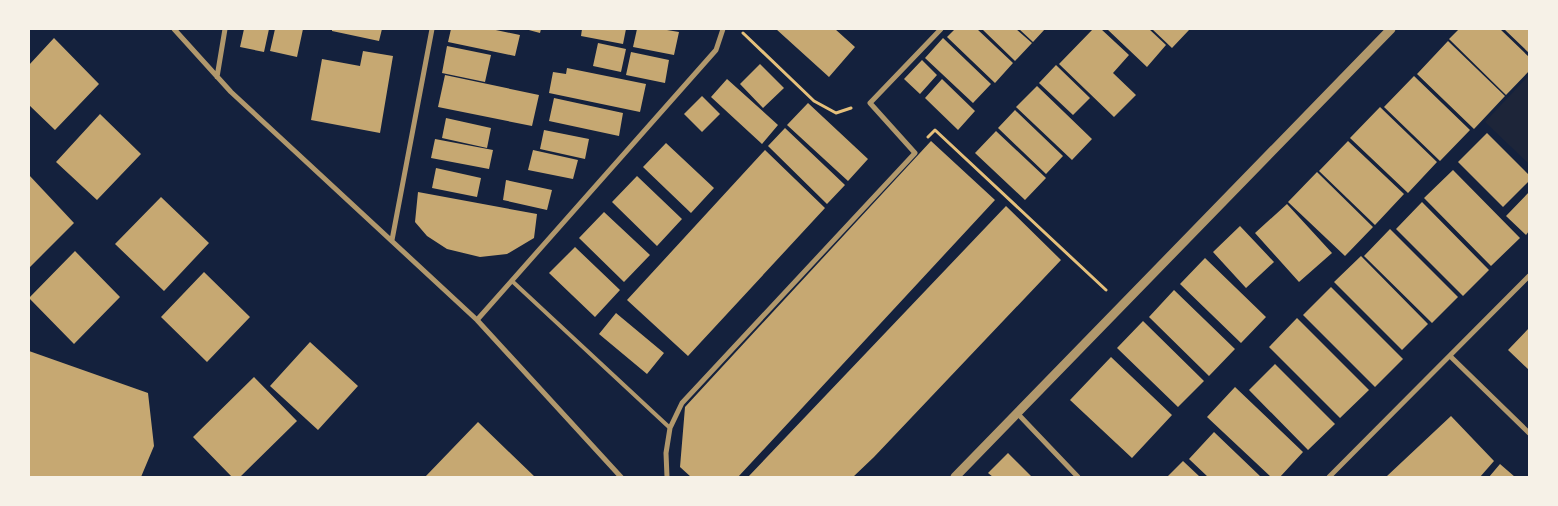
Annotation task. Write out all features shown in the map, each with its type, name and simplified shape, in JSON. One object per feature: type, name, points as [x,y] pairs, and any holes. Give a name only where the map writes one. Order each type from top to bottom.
[{"type":"street","points":[[174,29],[217,78],[477,320],[621,477]]},
{"type":"street","points":[[217,78],[225,29]]},
{"type":"street","points":[[392,240],[432,29]]},
{"type":"street","points":[[477,320],[716,50],[723,29]]},
{"type":"street","points":[[667,477],[666,453],[670,428],[682,403],[915,153],[870,103],[941,29]]},
{"type":"street","points":[[955,477],[1391,29]]},
{"type":"street","points":[[1329,477],[1529,276]]},
{"type":"street","points":[[1450,356],[1529,433]]},
{"type":"street","points":[[1017,413],[1078,477]]},
{"type":"lane","points":[[512,281],[670,428]]},
{"type":"path","points":[[739,29],[814,101],[836,113],[870,103]]},
{"type":"path","points":[[915,153],[935,130],[1108,292]]},
{"type":"shaded area","points":[[1529,75],[1529,164],[1485,122]]},
{"type":"building","points":[[244,29],[269,29],[264,52],[240,47]]},
{"type":"building","points":[[275,29],[303,29],[297,57],[270,51]]},
{"type":"building","points":[[332,29],[382,29],[379,41],[332,31]]},
{"type":"building","points":[[451,29],[491,29],[520,35],[515,56],[448,42]]},
{"type":"building","points":[[525,29],[541,29],[540,33]]},
{"type":"building","points":[[582,29],[626,29],[623,44],[581,36]]},
{"type":"building","points":[[637,29],[661,29],[679,32],[674,55],[633,47]]},
{"type":"building","points":[[776,29],[835,29],[855,47],[829,77]]},
{"type":"building","points":[[955,29],[977,29],[1013,63],[995,83],[947,37]]},
{"type":"building","points":[[982,29],[1016,29],[1032,43],[1015,61]]},
{"type":"building","points":[[1019,29],[1045,29],[1033,42]]},
{"type":"building","points":[[1093,29],[1101,29],[1129,55],[1113,73],[1136,95],[1114,117],[1059,64]]},
{"type":"building","points":[[1107,29],[1149,29],[1166,45],[1147,67]]},
{"type":"building","points":[[1152,29],[1188,29],[1189,30],[1172,48]]},
{"type":"building","points":[[1459,29],[1500,29],[1529,57],[1529,71],[1506,95],[1449,39]]},
{"type":"building","points":[[1504,29],[1529,29],[1529,53]]},
{"type":"building","points":[[54,38],[99,84],[55,130],[29,105],[29,65]]},
{"type":"building","points":[[943,38],[991,84],[973,103],[925,58]]},
{"type":"building","points":[[1448,41],[1505,96],[1474,129],[1417,74]]},
{"type":"building","points":[[598,43],[626,49],[621,72],[593,66]]},
{"type":"building","points":[[447,46],[491,55],[485,82],[442,73]]},
{"type":"building","points":[[363,51],[393,56],[380,133],[311,120],[322,59],[360,66]]},
{"type":"building","points":[[631,52],[669,60],[665,83],[626,75]]},
{"type":"building","points":[[922,60],[937,75],[920,94],[904,79]]},
{"type":"building","points":[[760,64],[784,88],[763,108],[740,84]]},
{"type":"building","points":[[1056,65],[1090,98],[1073,115],[1039,83]]},
{"type":"building","points":[[567,68],[646,84],[640,112],[549,93],[553,72],[566,74]]},
{"type":"building","points":[[445,75],[539,95],[532,126],[438,107]]},
{"type":"building","points":[[1414,76],[1470,130],[1440,161],[1384,107]]},
{"type":"building","points":[[727,79],[778,125],[762,144],[711,97]]},
{"type":"building","points":[[942,79],[975,111],[958,130],[925,98]]},
{"type":"building","points":[[1037,86],[1092,139],[1072,160],[1016,107]]},
{"type":"building","points":[[702,96],[720,114],[702,132],[684,114]]},
{"type":"building","points":[[554,98],[623,113],[619,136],[549,121]]},
{"type":"building","points":[[808,103],[868,159],[848,181],[787,125]]},
{"type":"building","points":[[1380,107],[1437,162],[1408,193],[1350,138]]},
{"type":"building","points":[[1015,110],[1063,156],[1046,174],[998,128]]},
{"type":"building","points":[[100,114],[141,154],[97,200],[56,162]]},
{"type":"building","points":[[446,118],[491,128],[487,148],[442,138]]},
{"type":"building","points":[[785,128],[845,185],[827,204],[768,146]]},
{"type":"building","points":[[544,130],[589,139],[585,159],[540,149]]},
{"type":"building","points":[[996,131],[1046,178],[1025,200],[975,153]]},
{"type":"building","points":[[1487,133],[1529,175],[1529,181],[1503,207],[1458,162]]},
{"type":"building","points":[[435,139],[493,150],[489,169],[431,158]]},
{"type":"building","points":[[931,141],[995,200],[738,477],[691,477],[680,467],[685,407]]},
{"type":"building","points":[[1348,141],[1404,194],[1375,225],[1319,171]]},
{"type":"building","points":[[666,143],[714,188],[691,213],[643,167]]},
{"type":"building","points":[[533,150],[578,160],[573,179],[528,170]]},
{"type":"building","points":[[765,150],[825,208],[688,356],[627,300]]},
{"type":"building","points":[[436,168],[481,178],[477,197],[432,188]]},
{"type":"building","points":[[1453,170],[1520,238],[1491,266],[1424,198]]},
{"type":"building","points":[[1317,172],[1373,227],[1345,256],[1288,202]]},
{"type":"building","points":[[29,175],[74,223],[29,268]]},
{"type":"building","points":[[637,176],[682,219],[657,246],[612,202]]},
{"type":"building","points":[[506,180],[552,190],[547,210],[503,200]]},
{"type":"building","points":[[418,192],[537,214],[534,238],[507,254],[480,257],[447,249],[427,236],[415,222]]},
{"type":"building","points":[[1529,192],[1529,231],[1526,235],[1506,216]]},
{"type":"building","points":[[161,197],[209,243],[164,291],[115,244]]},
{"type":"building","points":[[1422,202],[1489,270],[1463,296],[1396,229]]},
{"type":"building","points":[[1287,204],[1332,253],[1299,282],[1255,233]]},
{"type":"building","points":[[1006,206],[1061,260],[874,457],[853,477],[748,477]]},
{"type":"building","points":[[604,212],[650,255],[624,282],[579,238]]},
{"type":"building","points":[[1240,226],[1274,262],[1246,288],[1213,252]]},
{"type":"building","points":[[1390,229],[1458,297],[1432,323],[1364,256]]},
{"type":"building","points":[[575,247],[620,290],[595,317],[549,273]]},
{"type":"building","points":[[75,251],[120,297],[74,344],[29,298]]},
{"type":"building","points":[[1361,256],[1428,324],[1402,350],[1334,282]]},
{"type":"building","points":[[1205,258],[1266,317],[1241,343],[1180,284]]},
{"type":"building","points":[[204,272],[250,317],[207,362],[161,317]]},
{"type":"building","points":[[1331,287],[1403,359],[1375,387],[1303,315]]},
{"type":"building","points":[[1174,290],[1235,349],[1209,376],[1149,317]]},
{"type":"building","points":[[616,313],[664,353],[647,374],[599,334]]},
{"type":"building","points":[[1297,318],[1369,390],[1340,418],[1269,347]]},
{"type":"building","points":[[1143,321],[1204,381],[1178,407],[1117,348]]},
{"type":"building","points":[[1529,328],[1529,370],[1508,350]]},
{"type":"building","points":[[310,342],[358,386],[318,430],[270,386]]},
{"type":"building","points":[[29,351],[148,393],[154,446],[141,477],[29,477]]},
{"type":"building","points":[[1111,357],[1172,415],[1132,458],[1070,400]]},
{"type":"building","points":[[1275,364],[1335,424],[1308,450],[1249,390]]},
{"type":"building","points":[[254,377],[297,421],[240,477],[232,477],[193,437]]},
{"type":"building","points":[[1235,387],[1303,452],[1280,477],[1271,477],[1207,417]]},
{"type":"building","points":[[1451,416],[1494,461],[1480,477],[1387,476]]},
{"type":"building","points":[[478,422],[535,477],[425,477]]},
{"type":"building","points":[[1214,432],[1261,477],[1208,477],[1189,459]]},
{"type":"building","points":[[1008,453],[1032,477],[993,477],[988,473]]},
{"type":"building","points":[[1183,461],[1200,477],[1167,477]]},
{"type":"building","points":[[1500,464],[1515,477],[1489,477]]}]
